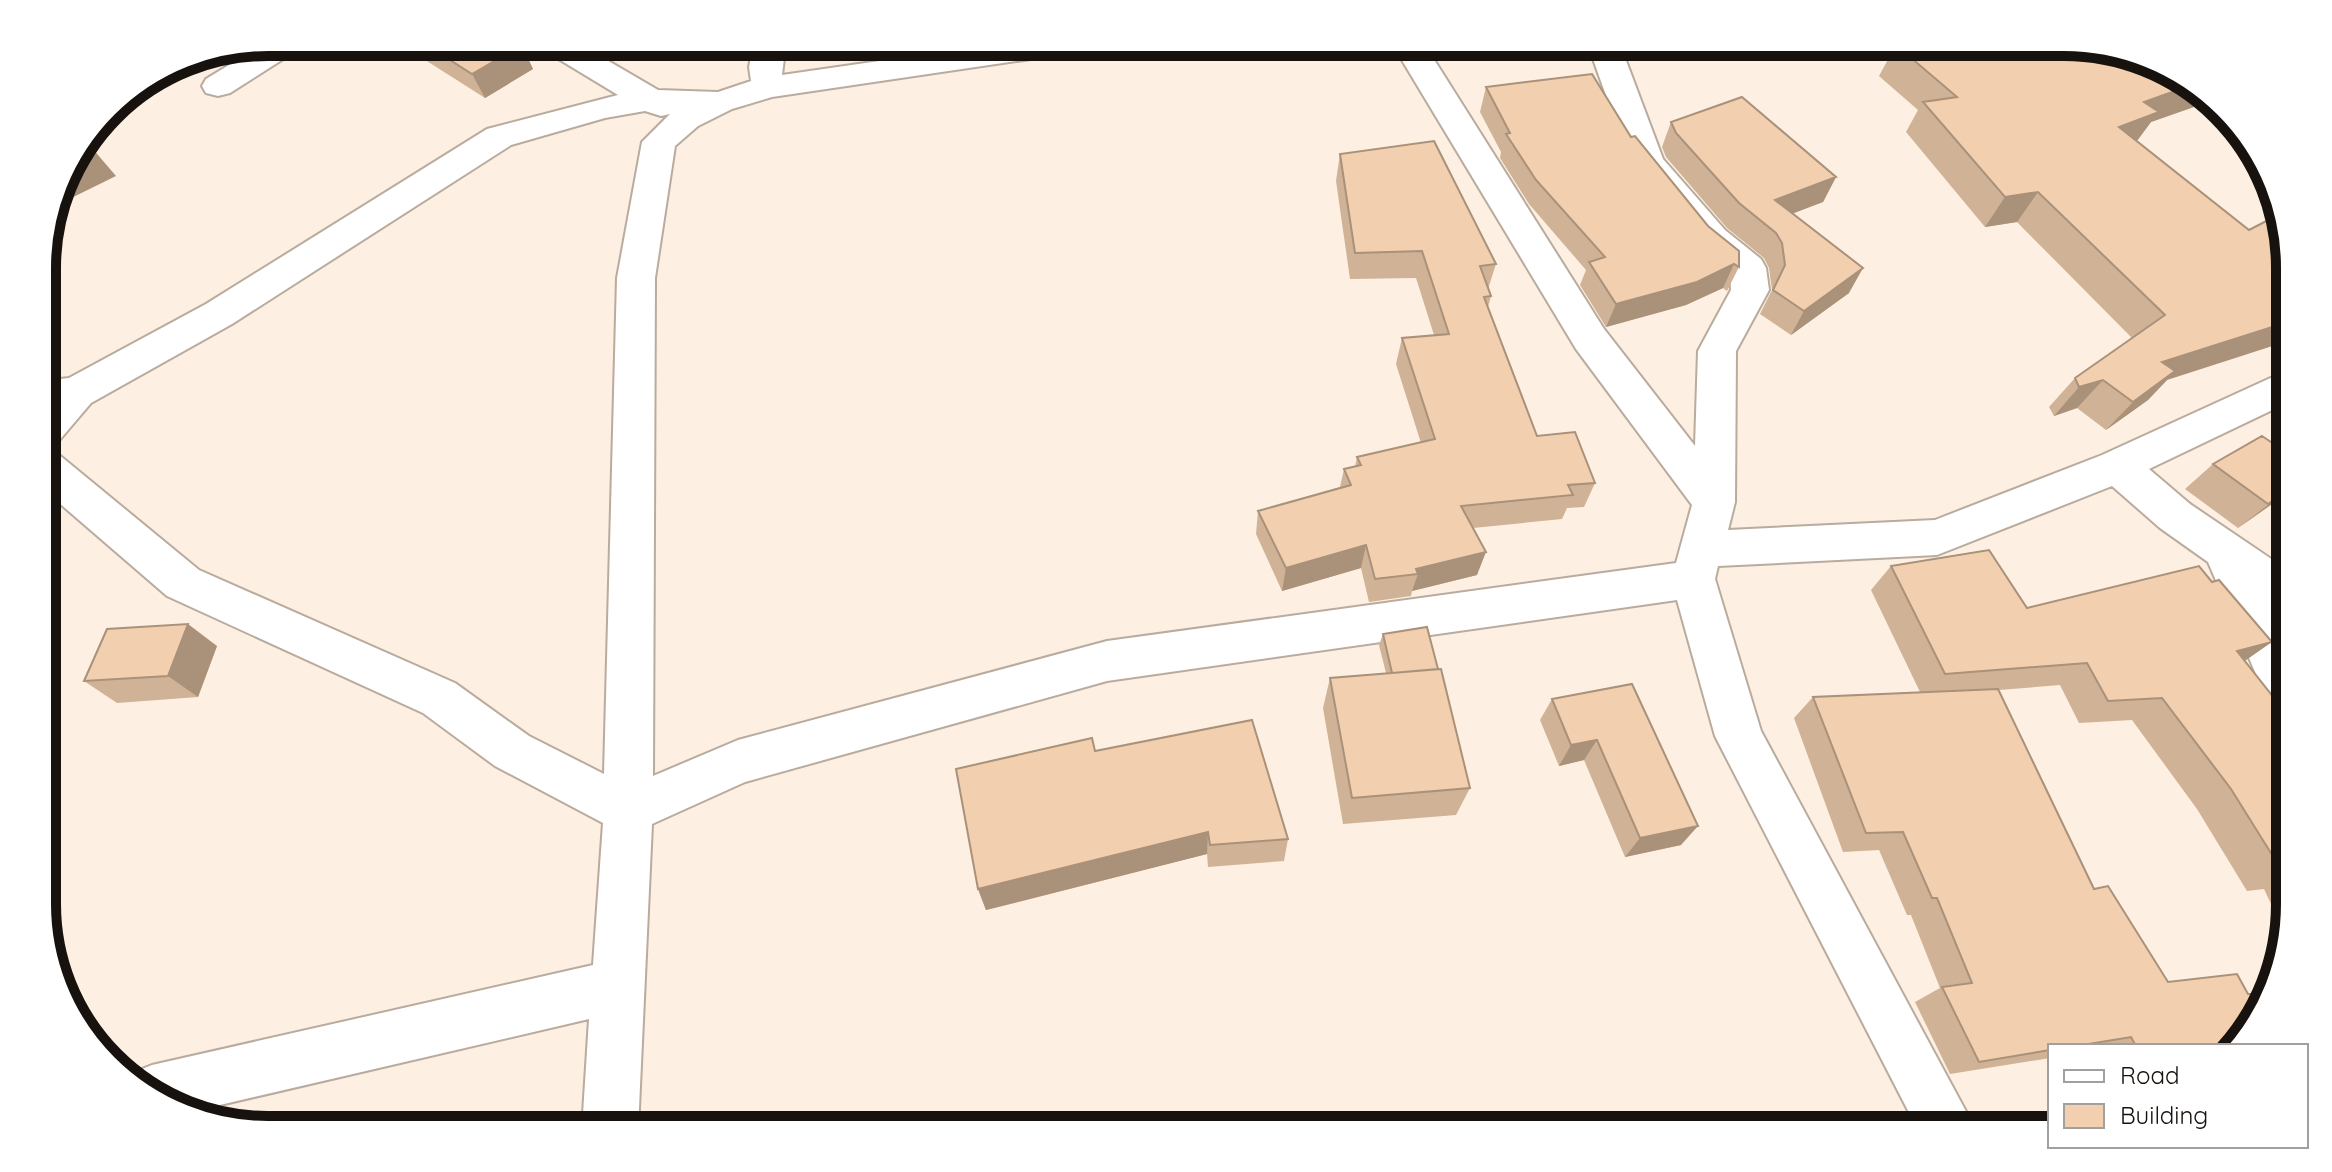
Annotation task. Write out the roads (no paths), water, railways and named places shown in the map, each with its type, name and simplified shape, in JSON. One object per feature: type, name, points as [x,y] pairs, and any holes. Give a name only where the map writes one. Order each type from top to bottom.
[{"type":"street","points":[[218,86],[266,56]]},
{"type":"street","points":[[576,56],[647,100]]},
{"type":"street","points":[[767,56],[765,67],[768,87]]},
{"type":"street","points":[[611,1116],[628,811],[636,278],[659,142],[703,110],[768,87],[982,56]]},
{"type":"street","points":[[1416,56],[1590,339],[1714,502]]},
{"type":"street","points":[[1608,56],[1647,163],[1712,239],[1748,268],[1750,290],[1717,351],[1714,502],[1698,564],[1739,736],[1941,1116]]},
{"type":"street","points":[[60,394],[219,314],[499,137],[603,108],[647,100],[703,110]]},
{"type":"street","points":[[628,811],[738,762],[1107,661],[1698,564],[1937,537],[2117,466],[2276,391]]},
{"type":"street","points":[[2117,466],[2175,516],[2276,587]]},
{"type":"street","points":[[56,476],[183,583],[439,698],[512,751],[628,811]]},
{"type":"street","points":[[2226,554],[2276,669]]},
{"type":"street","points":[[166,1090],[619,986]]}]
